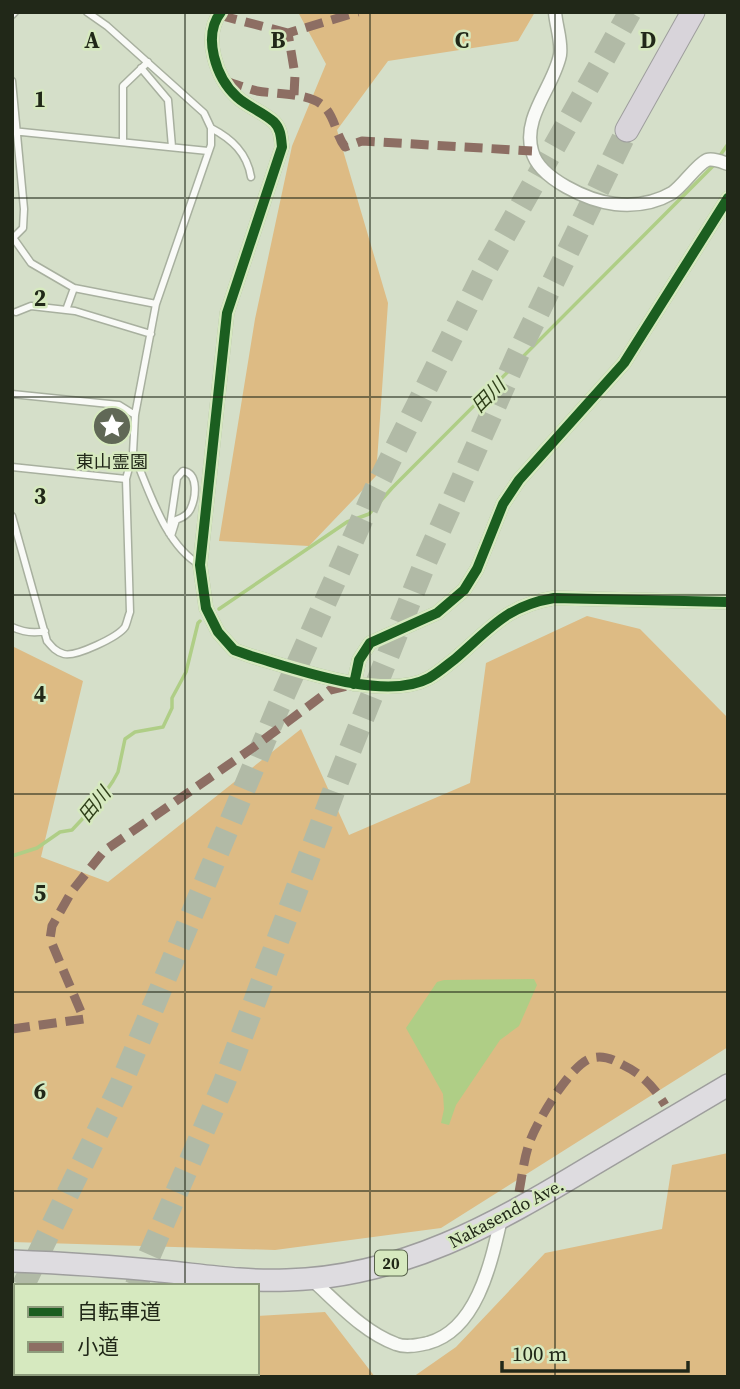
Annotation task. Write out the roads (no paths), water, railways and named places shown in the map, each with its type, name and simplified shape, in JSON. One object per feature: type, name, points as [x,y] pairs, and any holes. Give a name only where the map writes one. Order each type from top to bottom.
[{"type":"highway","points":[[627,130],[693,12]]},
{"type":"highway","name":"Nakasendo Ave.","points":[[12,1261],[98,1265],[263,1280],[311,1279],[362,1270],[455,1242],[500,1219],[728,1085]]},
{"type":"street","points":[[555,12],[560,54],[531,129],[531,151],[553,179],[579,193],[613,204],[644,204],[672,193],[706,160],[714,159],[728,164]]},
{"type":"street","points":[[218,13],[211,42],[218,68],[236,97],[274,122],[281,132],[282,147],[227,313],[200,565],[206,608],[218,632],[234,650],[251,656],[354,684],[398,686],[427,679],[454,660],[495,623],[516,608],[533,602],[554,598],[728,602]]},
{"type":"street","points":[[354,684],[359,660],[370,643],[437,612],[464,590],[477,569],[503,504],[519,480],[624,363],[728,198]]},
{"type":"street","points":[[311,1279],[378,1336],[399,1345],[416,1346],[437,1340],[452,1332],[483,1287],[500,1219]]},
{"type":"lane","points":[[87,12],[204,113],[211,128],[235,144],[244,154],[251,177]]},
{"type":"lane","points":[[97,19],[104,12]]},
{"type":"lane","points":[[122,142],[123,86],[148,62]]},
{"type":"lane","points":[[141,68],[168,100],[172,147]]},
{"type":"lane","points":[[12,81],[16,169],[24,209],[23,228],[13,239],[31,263],[74,288],[156,304]]},
{"type":"lane","points":[[12,516],[47,641],[53,649],[74,654],[117,635],[126,626],[130,612],[126,479],[133,453],[135,415],[150,334],[156,304],[208,151],[211,128]]},
{"type":"lane","points":[[15,131],[208,151]]},
{"type":"lane","points":[[66,310],[74,288]]},
{"type":"lane","points":[[16,312],[31,306],[66,310],[150,334]]},
{"type":"lane","points":[[12,394],[119,405],[135,415]]},
{"type":"lane","points":[[133,453],[170,535],[188,558],[200,565]]},
{"type":"lane","points":[[12,467],[126,479]]},
{"type":"lane","points":[[183,471],[189,471],[195,482],[191,509],[176,520],[170,535],[177,478],[183,471]]},
{"type":"lane","points":[[12,627],[36,633],[45,631]]},
{"type":"waterway","name":"田川","points":[[719,157],[728,144]]},
{"type":"waterway","name":"田川","points":[[219,609],[347,522],[369,514],[715,164]]},
{"type":"waterway","name":"田川","points":[[12,856],[37,848],[60,832],[72,830],[100,800],[113,781],[118,772],[125,739],[135,732],[163,727],[172,708],[172,698],[186,672],[200,621]]},
{"type":"tunnel","points":[[24,1284],[121,1084],[278,708],[375,490],[485,270],[630,12]]},
{"type":"tunnel","points":[[137,1284],[224,1083],[336,785],[425,563],[518,354],[627,130]]},
{"type":"place","name":"東山霊園","points":[[112,426]]}]
